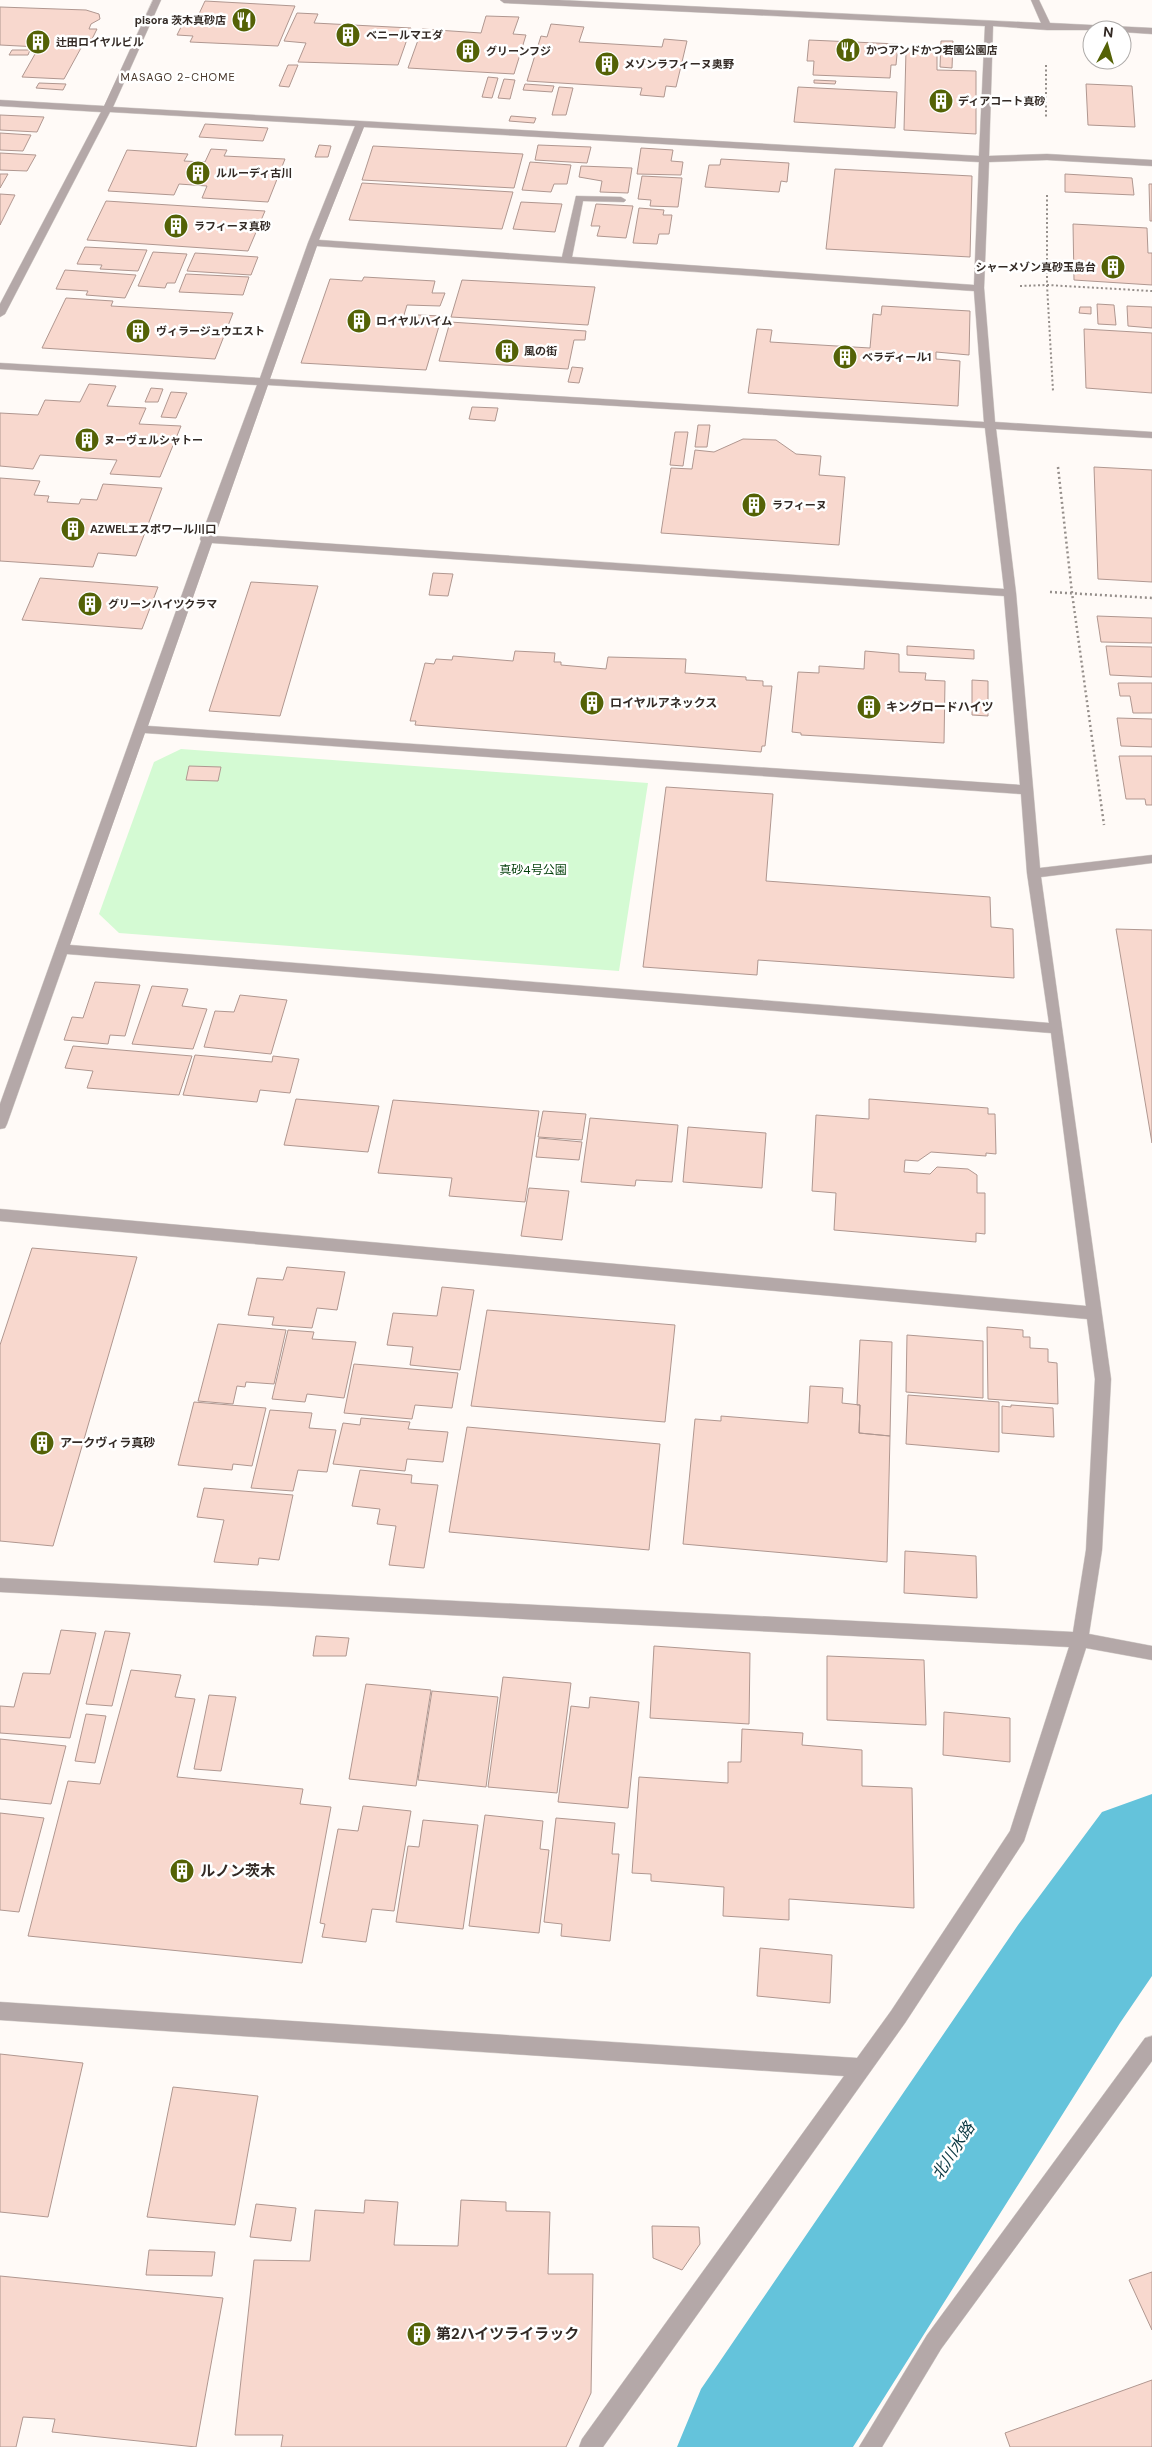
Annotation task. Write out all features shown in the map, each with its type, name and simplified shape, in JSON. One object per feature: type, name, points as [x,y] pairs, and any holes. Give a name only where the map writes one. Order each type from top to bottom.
[{"type":"street","points":[[0,314],[107,109],[158,0]]},
{"type":"street","points":[[504,0],[1152,31]]},
{"type":"street","points":[[1035,0],[1047,27]]},
{"type":"street","points":[[590,2447],[862,2068],[1018,1835],[1080,1640],[1094,1550],[1103,1379],[1057,1029],[1034,873],[1010,593],[990,424],[979,288],[989,24]]},
{"type":"street","points":[[0,103],[983,159],[1047,157],[1152,163]]},
{"type":"street","points":[[0,1124],[63,949],[101,834],[141,729],[206,539],[313,243],[361,123]]},
{"type":"street","points":[[566,260],[580,198],[621,200]]},
{"type":"street","points":[[313,243],[979,288]]},
{"type":"street","points":[[0,366],[1152,435]]},
{"type":"street","points":[[206,539],[1010,593]]},
{"type":"street","points":[[141,729],[1027,790]]},
{"type":"street","points":[[1034,873],[1152,859]]},
{"type":"street","points":[[63,949],[1057,1029]]},
{"type":"street","points":[[0,1215],[1093,1313]]},
{"type":"street","points":[[0,1586],[1080,1640],[1152,1653]]},
{"type":"street","points":[[0,2010],[862,2068]]},
{"type":"street","points":[[870,2447],[934,2342],[1152,2045]]},
{"type":"path","points":[[979,288],[1047,285],[1152,291]]},
{"type":"path","points":[[1010,593],[1035,591],[1152,598]]},
{"type":"green space","name":"真砂4号公園","points":[[181,749],[648,783],[619,971],[119,933],[99,914],[154,762]]},
{"type":"building","points":[[205,1],[295,6],[278,46],[190,42],[193,36],[177,35],[187,15],[198,16]]},
{"type":"building","name":"辻田ロイヤルビル","points":[[0,7],[86,10],[99,14],[100,19],[91,24],[89,29],[97,29],[92,39],[78,39],[73,47],[81,48],[64,79],[22,77],[39,47],[0,45]]},
{"type":"building","name":"ベニールマエダ","points":[[297,13],[318,14],[314,23],[411,28],[398,65],[298,62],[306,43],[284,41]]},
{"type":"building","name":"グリーンフジ","points":[[486,16],[519,17],[513,34],[526,35],[514,74],[408,68],[422,29],[481,33]]},
{"type":"building","name":"メゾンラフィーヌ奥野","points":[[551,24],[584,27],[579,42],[662,47],[664,39],[687,41],[676,87],[666,86],[664,97],[640,95],[642,88],[527,81],[541,36],[547,37]]},
{"type":"building","points":[[809,40],[898,44],[896,65],[891,65],[890,78],[813,75],[814,61],[807,61]]},
{"type":"building","points":[[941,41],[953,41],[952,68],[940,67]]},
{"type":"building","points":[[12,50],[30,50],[28,55],[9,55]]},
{"type":"building","name":"ディアコート真砂","points":[[906,50],[937,51],[937,70],[976,71],[976,134],[904,130]]},
{"type":"building","points":[[288,65],[298,65],[289,87],[279,86]]},
{"type":"building","points":[[488,77],[498,78],[492,98],[482,97]]},
{"type":"building","points":[[504,79],[515,80],[510,99],[498,98]]},
{"type":"building","points":[[814,80],[836,81],[835,84],[814,83]]},
{"type":"building","points":[[39,83],[66,84],[63,90],[36,88]]},
{"type":"building","points":[[525,84],[554,86],[552,92],[523,90]]},
{"type":"building","points":[[1086,84],[1132,86],[1135,127],[1088,125]]},
{"type":"building","points":[[559,87],[573,88],[566,115],[552,115]]},
{"type":"building","points":[[798,87],[897,92],[895,128],[794,122]]},
{"type":"building","points":[[0,115],[44,117],[37,132],[0,130]]},
{"type":"building","points":[[511,116],[536,118],[534,123],[509,121]]},
{"type":"building","points":[[205,124],[268,128],[263,141],[199,137]]},
{"type":"building","points":[[0,133],[31,135],[23,151],[0,150]]},
{"type":"building","points":[[319,145],[331,146],[328,157],[315,157]]},
{"type":"building","points":[[538,145],[591,147],[587,163],[535,160]]},
{"type":"building","points":[[373,146],[523,154],[514,188],[362,180]]},
{"type":"building","points":[[641,148],[673,150],[671,161],[683,162],[681,175],[637,174]]},
{"type":"building","name":"ルルーディ古川","points":[[211,149],[227,150],[224,156],[285,159],[268,202],[202,198],[207,186],[179,184],[174,195],[108,191],[127,150],[188,154],[184,161],[205,162]]},
{"type":"building","points":[[0,153],[36,155],[27,171],[0,170]]},
{"type":"building","points":[[721,159],[789,163],[787,182],[781,181],[779,192],[705,187],[709,165],[720,165]]},
{"type":"building","points":[[530,162],[571,165],[567,184],[554,184],[551,192],[522,190]]},
{"type":"building","points":[[581,166],[632,168],[628,193],[600,192],[602,181],[579,177]]},
{"type":"building","points":[[835,169],[972,176],[970,257],[826,249]]},
{"type":"building","points":[[0,174],[8,174],[0,188]]},
{"type":"building","points":[[1065,174],[1132,178],[1134,195],[1065,192]]},
{"type":"building","points":[[642,176],[682,178],[678,207],[650,206],[651,200],[638,199]]},
{"type":"building","points":[[362,183],[513,192],[502,229],[349,220]]},
{"type":"building","points":[[1149,184],[1152,184],[1152,221],[1150,221]]},
{"type":"building","points":[[0,194],[15,195],[0,225]]},
{"type":"building","name":"ラフィーヌ真砂","points":[[106,201],[265,211],[248,251],[87,240]]},
{"type":"building","points":[[521,202],[562,204],[555,232],[513,229]]},
{"type":"building","points":[[596,204],[633,206],[626,238],[597,236],[600,226],[591,226]]},
{"type":"building","points":[[639,208],[664,210],[663,215],[672,215],[669,234],[659,234],[657,244],[633,243]]},
{"type":"building","name":"シャーメゾン真砂玉島台","points":[[1073,224],[1147,228],[1148,253],[1152,253],[1152,285],[1074,280]]},
{"type":"building","points":[[85,247],[147,250],[138,271],[100,269],[102,265],[77,264]]},
{"type":"building","points":[[153,252],[187,254],[175,283],[167,283],[165,288],[138,286]]},
{"type":"building","points":[[195,253],[258,257],[251,275],[187,271]]},
{"type":"building","points":[[65,270],[136,275],[125,298],[86,295],[88,291],[56,289]]},
{"type":"building","points":[[186,274],[249,277],[243,295],[179,292]]},
{"type":"building","name":"ロイヤルハイム","points":[[364,277],[435,281],[432,293],[445,293],[440,306],[407,305],[401,325],[415,326],[418,315],[442,316],[426,370],[301,363],[330,279],[362,281]]},
{"type":"building","points":[[462,280],[595,287],[588,325],[451,317]]},
{"type":"building","name":"ヴィラージュウエスト","points":[[66,298],[113,301],[111,306],[233,313],[215,359],[42,348]]},
{"type":"building","points":[[1097,304],[1114,305],[1116,325],[1098,324]]},
{"type":"building","name":"ベラディール1","points":[[882,306],[970,311],[969,355],[936,352],[936,359],[960,361],[958,406],[748,393],[757,329],[772,330],[770,342],[870,348],[873,314],[881,315]]},
{"type":"building","points":[[1127,306],[1152,307],[1152,328],[1128,326]]},
{"type":"building","points":[[1080,307],[1091,307],[1091,314],[1079,313]]},
{"type":"building","name":"風の街","points":[[450,322],[586,331],[585,340],[574,340],[568,369],[439,361]]},
{"type":"building","points":[[1084,329],[1152,333],[1152,393],[1086,388]]},
{"type":"building","points":[[572,367],[583,368],[579,383],[568,382]]},
{"type":"building","name":"ヌーヴェルシャトー","points":[[89,384],[116,386],[107,406],[146,408],[139,424],[181,426],[160,477],[110,474],[117,460],[40,455],[33,469],[0,466],[0,413],[38,415],[45,400],[80,402]]},
{"type":"building","points":[[151,388],[163,389],[158,402],[145,402]]},
{"type":"building","points":[[171,392],[187,393],[176,418],[161,417]]},
{"type":"building","points":[[472,407],[498,408],[495,421],[469,419]]},
{"type":"building","points":[[698,425],[710,425],[707,447],[695,447]]},
{"type":"building","points":[[675,432],[688,432],[683,466],[670,465]]},
{"type":"building","name":"ラフィーヌ","points":[[743,439],[776,440],[796,454],[821,456],[819,475],[845,477],[839,545],[661,533],[671,468],[692,469],[695,450],[714,452]]},
{"type":"building","points":[[1094,467],[1152,470],[1152,582],[1098,579]]},
{"type":"building","name":"AZWELエスポワール川口","points":[[0,478],[40,481],[34,495],[49,496],[47,502],[79,504],[81,499],[97,500],[103,484],[162,488],[136,556],[98,553],[93,567],[0,561]]},
{"type":"building","points":[[433,573],[453,574],[448,596],[429,595]]},
{"type":"building","name":"グリーンハイツクラマ","points":[[40,578],[158,587],[142,629],[22,620]]},
{"type":"building","points":[[251,582],[318,586],[280,716],[209,711]]},
{"type":"building","points":[[1097,616],[1152,618],[1152,643],[1101,642]]},
{"type":"building","points":[[907,646],[974,650],[974,659],[907,655]]},
{"type":"building","points":[[1106,646],[1152,647],[1152,677],[1110,675]]},
{"type":"building","name":"ロイヤルアネックス","points":[[515,651],[555,653],[554,662],[561,662],[561,665],[606,669],[608,657],[686,659],[685,673],[746,677],[746,680],[763,681],[763,686],[772,686],[765,746],[762,746],[761,752],[415,725],[416,721],[410,721],[425,663],[434,664],[436,659],[452,660],[453,656],[513,661]]},
{"type":"building","name":"キングロードハイツ","points":[[865,651],[899,654],[899,672],[926,673],[925,680],[945,681],[944,743],[801,735],[801,733],[792,732],[798,672],[819,673],[819,666],[864,669]]},
{"type":"building","points":[[972,680],[988,681],[988,716],[972,715]]},
{"type":"building","points":[[1118,683],[1152,683],[1152,713],[1133,713],[1130,696],[1120,696]]},
{"type":"building","points":[[1117,718],[1152,719],[1152,747],[1121,746]]},
{"type":"building","points":[[1119,756],[1152,756],[1152,805],[1146,805],[1145,799],[1126,799]]},
{"type":"building","points":[[189,766],[221,767],[218,781],[186,780]]},
{"type":"building","points":[[666,787],[773,794],[766,881],[990,897],[991,927],[1013,929],[1014,978],[758,960],[757,975],[643,967]]},
{"type":"building","points":[[1116,929],[1152,930],[1152,1143]]},
{"type":"building","points":[[95,982],[140,985],[125,1036],[110,1035],[108,1044],[64,1040],[72,1017],[83,1018]]},
{"type":"building","points":[[152,986],[188,989],[182,1006],[207,1009],[193,1049],[132,1044]]},
{"type":"building","points":[[240,995],[287,1000],[271,1054],[204,1047],[215,1011],[234,1012]]},
{"type":"building","points":[[73,1046],[192,1056],[179,1095],[87,1088],[93,1071],[65,1068]]},
{"type":"building","points":[[195,1055],[272,1062],[273,1056],[299,1059],[290,1093],[260,1090],[257,1102],[183,1095]]},
{"type":"building","points":[[296,1099],[379,1106],[368,1152],[284,1145]]},
{"type":"building","points":[[869,1099],[988,1108],[988,1114],[995,1114],[996,1154],[986,1153],[986,1156],[931,1152],[918,1161],[905,1160],[904,1172],[930,1174],[937,1167],[968,1169],[977,1175],[977,1193],[985,1193],[985,1234],[976,1233],[976,1242],[834,1230],[836,1193],[812,1191],[816,1115],[869,1119]]},
{"type":"building","points":[[393,1100],[539,1111],[525,1202],[449,1196],[452,1178],[378,1173]]},
{"type":"building","points":[[543,1111],[586,1114],[582,1140],[538,1137]]},
{"type":"building","points":[[590,1118],[678,1125],[672,1182],[636,1180],[635,1186],[581,1182]]},
{"type":"building","points":[[688,1127],[766,1133],[762,1188],[683,1182]]},
{"type":"building","points":[[539,1138],[582,1142],[579,1160],[536,1157]]},
{"type":"building","points":[[529,1188],[569,1191],[562,1240],[521,1236]]},
{"type":"building","name":"アークヴィラ真砂","points":[[32,1248],[137,1257],[53,1546],[0,1541],[0,1345]]},
{"type":"building","points":[[287,1267],[345,1272],[337,1310],[317,1308],[312,1328],[272,1325],[274,1317],[248,1315],[257,1278],[283,1280]]},
{"type":"building","points":[[442,1287],[474,1290],[460,1370],[410,1365],[413,1347],[387,1345],[393,1313],[437,1316]]},
{"type":"building","points":[[487,1310],[675,1325],[665,1422],[471,1406]]},
{"type":"building","points":[[218,1324],[286,1330],[274,1384],[246,1382],[245,1387],[237,1386],[233,1404],[198,1401]]},
{"type":"building","points":[[987,1327],[1023,1330],[1023,1337],[1030,1337],[1030,1348],[1048,1349],[1048,1362],[1057,1363],[1058,1404],[988,1399]]},
{"type":"building","points":[[288,1330],[314,1332],[312,1339],[356,1342],[344,1398],[307,1394],[305,1402],[272,1399]]},
{"type":"building","points":[[907,1335],[983,1341],[983,1398],[906,1392]]},
{"type":"building","points":[[860,1340],[892,1342],[890,1436],[859,1433],[860,1405],[857,1405]]},
{"type":"building","points":[[354,1364],[458,1373],[452,1408],[415,1405],[412,1419],[344,1413]]},
{"type":"building","points":[[810,1386],[843,1388],[842,1403],[860,1405],[859,1433],[890,1436],[887,1562],[683,1544],[695,1419],[721,1421],[721,1416],[808,1423]]},
{"type":"building","points":[[908,1395],[999,1402],[999,1452],[906,1444]]},
{"type":"building","points":[[194,1402],[266,1408],[252,1466],[233,1464],[232,1470],[178,1465]]},
{"type":"building","points":[[1011,1405],[1053,1408],[1054,1437],[1002,1433],[1002,1406],[1011,1407]]},
{"type":"building","points":[[270,1410],[312,1413],[309,1428],[336,1430],[327,1472],[298,1470],[293,1491],[251,1488]]},
{"type":"building","points":[[361,1418],[410,1422],[408,1429],[448,1432],[443,1462],[407,1459],[405,1471],[333,1464],[343,1423],[360,1425]]},
{"type":"building","points":[[467,1427],[660,1444],[649,1550],[449,1532]]},
{"type":"building","points":[[360,1470],[412,1475],[411,1483],[438,1485],[424,1568],[389,1565],[396,1526],[377,1524],[380,1509],[352,1506]]},
{"type":"building","points":[[204,1488],[293,1495],[279,1560],[259,1558],[258,1565],[214,1562],[224,1520],[197,1517]]},
{"type":"building","points":[[905,1551],[976,1556],[977,1598],[904,1593]]},
{"type":"building","points":[[61,1630],[96,1633],[70,1738],[0,1733],[0,1706],[14,1707],[23,1673],[50,1674]]},
{"type":"building","points":[[105,1631],[130,1633],[112,1706],[86,1704]]},
{"type":"building","points":[[316,1636],[349,1638],[346,1656],[313,1656]]},
{"type":"building","points":[[654,1646],[750,1653],[749,1724],[650,1718]]},
{"type":"building","points":[[827,1656],[924,1660],[926,1725],[827,1720]]},
{"type":"building","name":"ルノン茨木","points":[[131,1670],[181,1675],[175,1697],[195,1699],[177,1777],[303,1789],[300,1804],[331,1807],[302,1963],[28,1936],[68,1781],[100,1784]]},
{"type":"building","points":[[503,1677],[571,1683],[557,1793],[488,1787]]},
{"type":"building","points":[[366,1684],[431,1690],[416,1786],[349,1779]]},
{"type":"building","points":[[432,1691],[498,1697],[486,1787],[418,1780]]},
{"type":"building","points":[[209,1695],[236,1697],[221,1771],[194,1769]]},
{"type":"building","points":[[590,1697],[639,1702],[628,1808],[558,1802],[571,1706],[589,1708]]},
{"type":"building","points":[[944,1712],[1010,1718],[1010,1762],[943,1755]]},
{"type":"building","points":[[86,1714],[106,1716],[95,1763],[75,1761]]},
{"type":"building","points":[[742,1729],[803,1733],[802,1745],[862,1750],[862,1786],[912,1788],[914,1908],[789,1899],[789,1920],[723,1916],[724,1887],[651,1881],[651,1874],[632,1873],[639,1777],[728,1783],[728,1762],[741,1762]]},
{"type":"building","points":[[0,1739],[66,1746],[51,1804],[0,1799]]},
{"type":"building","points":[[363,1806],[411,1811],[394,1911],[372,1909],[366,1942],[322,1937],[325,1924],[320,1923],[338,1829],[358,1831]]},
{"type":"building","points":[[0,1813],[44,1818],[19,1912],[0,1910]]},
{"type":"building","points":[[485,1815],[543,1821],[540,1849],[549,1850],[539,1933],[469,1926]]},
{"type":"building","points":[[556,1818],[615,1823],[612,1854],[619,1854],[610,1941],[561,1936],[562,1924],[544,1922]]},
{"type":"building","points":[[423,1820],[478,1825],[463,1929],[396,1922],[408,1846],[419,1847]]},
{"type":"building","points":[[760,1948],[832,1955],[830,2003],[757,1996]]},
{"type":"building","points":[[0,2054],[83,2063],[48,2217],[0,2212]]},
{"type":"building","points":[[173,2087],[258,2096],[235,2225],[147,2217]]},
{"type":"building","name":"第2ハイツライラック","points":[[365,2200],[398,2202],[394,2245],[458,2246],[461,2200],[506,2202],[506,2211],[550,2212],[548,2274],[593,2274],[591,2393],[566,2447],[281,2447],[283,2435],[235,2435],[254,2260],[310,2261],[315,2210],[364,2213]]},
{"type":"building","points":[[256,2204],[296,2208],[291,2241],[250,2237]]},
{"type":"building","points":[[652,2226],[699,2227],[700,2244],[682,2270],[653,2258]]},
{"type":"building","points":[[149,2250],[215,2252],[212,2276],[146,2275]]},
{"type":"building","points":[[1152,2272],[1152,2330],[1129,2280]]},
{"type":"building","points":[[0,2276],[223,2298],[196,2447],[52,2432],[55,2419],[23,2417],[16,2447],[0,2447]]},
{"type":"building","points":[[1152,2380],[1152,2447],[1010,2447],[1005,2433]]},
{"type":"waterway","name":"北川水路","points":[[759,2447],[1069,1974],[1152,1858]]},
{"type":"place","name":"pisora 茨木真砂店","points":[[244,20]]},
{"type":"place","name":"ベニールマエダ","points":[[348,35]]},
{"type":"place","name":"辻田ロイヤルビル","points":[[38,42]]},
{"type":"place","name":"かつアンドかつ若園公園店","points":[[848,50]]},
{"type":"place","name":"グリーンフジ","points":[[468,51]]},
{"type":"place","name":"メゾンラフィーヌ奥野","points":[[607,64]]},
{"type":"place","name":"ディアコート真砂","points":[[941,101]]},
{"type":"place","name":"ルルーディ古川","points":[[198,173]]},
{"type":"place","name":"ラフィーヌ真砂","points":[[176,226]]},
{"type":"place","name":"シャーメゾン真砂玉島台","points":[[1113,267]]},
{"type":"place","name":"ロイヤルハイム","points":[[359,321]]},
{"type":"place","name":"ヴィラージュウエスト","points":[[138,331]]},
{"type":"place","name":"風の街","points":[[507,351]]},
{"type":"place","name":"ベラディール1","points":[[845,357]]},
{"type":"place","name":"ヌーヴェルシャトー","points":[[87,440]]},
{"type":"place","name":"ラフィーヌ","points":[[754,505]]},
{"type":"place","name":"AZWELエスポワール川口","points":[[73,529]]},
{"type":"place","name":"グリーンハイツクラマ","points":[[90,604]]},
{"type":"place","name":"ロイヤルアネックス","points":[[592,703]]},
{"type":"place","name":"キングロードハイツ","points":[[869,707]]},
{"type":"place","name":"アークヴィラ真砂","points":[[42,1443]]},
{"type":"place","name":"ルノン茨木","points":[[182,1871]]},
{"type":"place","name":"第2ハイツライラック","points":[[419,2334]]},
{"type":"district","name":"MASAGO 2-CHOME","points":[[178,77]]}]
